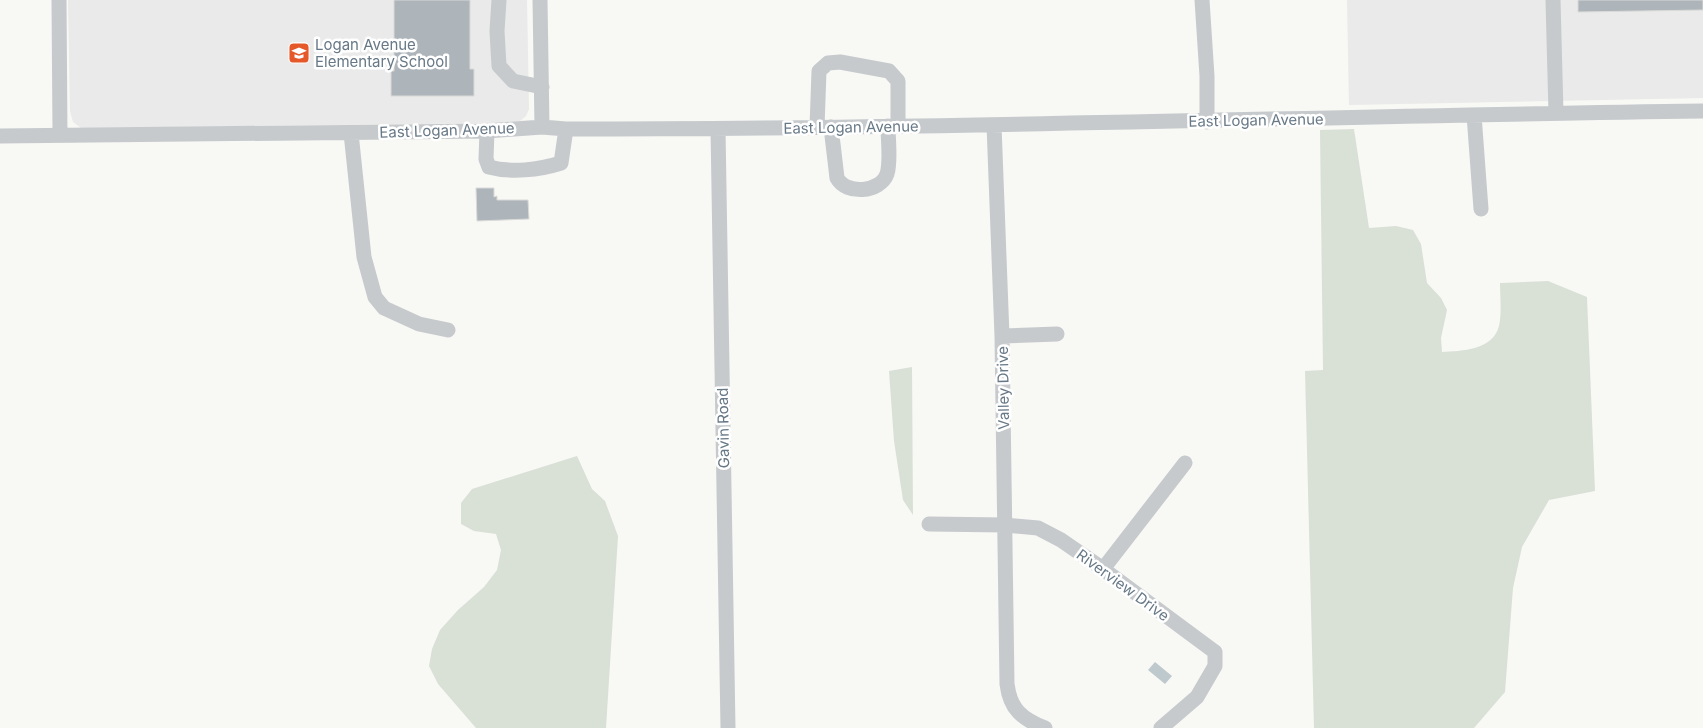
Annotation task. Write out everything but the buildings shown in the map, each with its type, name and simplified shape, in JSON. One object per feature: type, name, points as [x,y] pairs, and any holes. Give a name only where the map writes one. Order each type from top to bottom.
[{"type":"street","points":[[59,0],[60,135]]},
{"type":"street","points":[[499,0],[497,31],[499,66],[513,81],[542,87]]},
{"type":"street","points":[[540,0],[542,127]]},
{"type":"street","points":[[1202,0],[1207,76],[1207,122]]},
{"type":"street","points":[[1554,0],[1556,113]]},
{"type":"street","points":[[840,62],[889,71],[898,81],[887,175],[881,183],[856,190],[846,187],[840,182],[837,178],[824,127],[819,71],[828,63],[840,62]]},
{"type":"street","name":"East Logan Avenue","points":[[0,136],[351,133],[542,127],[718,129],[1207,122],[1556,113],[1703,112]]},
{"type":"street","points":[[1474,115],[1481,209]]},
{"type":"street","name":"Valley Drive","points":[[994,125],[1002,336],[1009,695],[1015,710],[1045,728]]},
{"type":"street","points":[[488,130],[486,159],[489,167],[510,170],[561,163],[566,128]]},
{"type":"street","name":"Gavin Road","points":[[718,129],[728,728]]},
{"type":"street","points":[[351,133],[364,257],[375,297],[384,308],[418,324],[448,330]]},
{"type":"street","points":[[1002,336],[1057,334]]},
{"type":"street","points":[[1103,569],[1184,463]]},
{"type":"street","name":"Riverview Drive","points":[[929,524],[1005,525],[1038,528],[1061,540],[1103,569],[1215,652],[1215,666],[1197,697],[1161,728]]},
{"type":"shaded area","name":"Logan Avenue Elementary School","points":[[68,0],[527,0],[529,109],[526,116],[520,121],[510,123],[81,128],[73,122],[70,111]]},
{"type":"shaded area","points":[[1347,0],[1703,0],[1703,98],[1349,105]]},
{"type":"shaded area","points":[[1354,129],[1369,228],[1396,226],[1413,230],[1421,244],[1427,283],[1441,298],[1447,310],[1441,338],[1442,352],[1476,348],[1484,345],[1496,334],[1500,316],[1500,283],[1548,281],[1587,297],[1595,491],[1549,500],[1522,547],[1513,588],[1505,692],[1474,728],[1314,728],[1305,371],[1323,370],[1320,130]]},
{"type":"shaded area","points":[[912,367],[913,515],[903,500],[894,441],[889,371]]},
{"type":"shaded area","points":[[577,456],[592,489],[605,501],[618,536],[606,728],[476,728],[438,684],[429,666],[432,649],[440,630],[458,610],[484,587],[497,570],[501,550],[496,534],[474,531],[461,524],[461,503],[472,489]]},
{"type":"shaded area","points":[[1155,662],[1172,676],[1165,684],[1148,670]]},
{"type":"place","name":"Logan Avenue Elementary School","points":[[299,53]]}]
